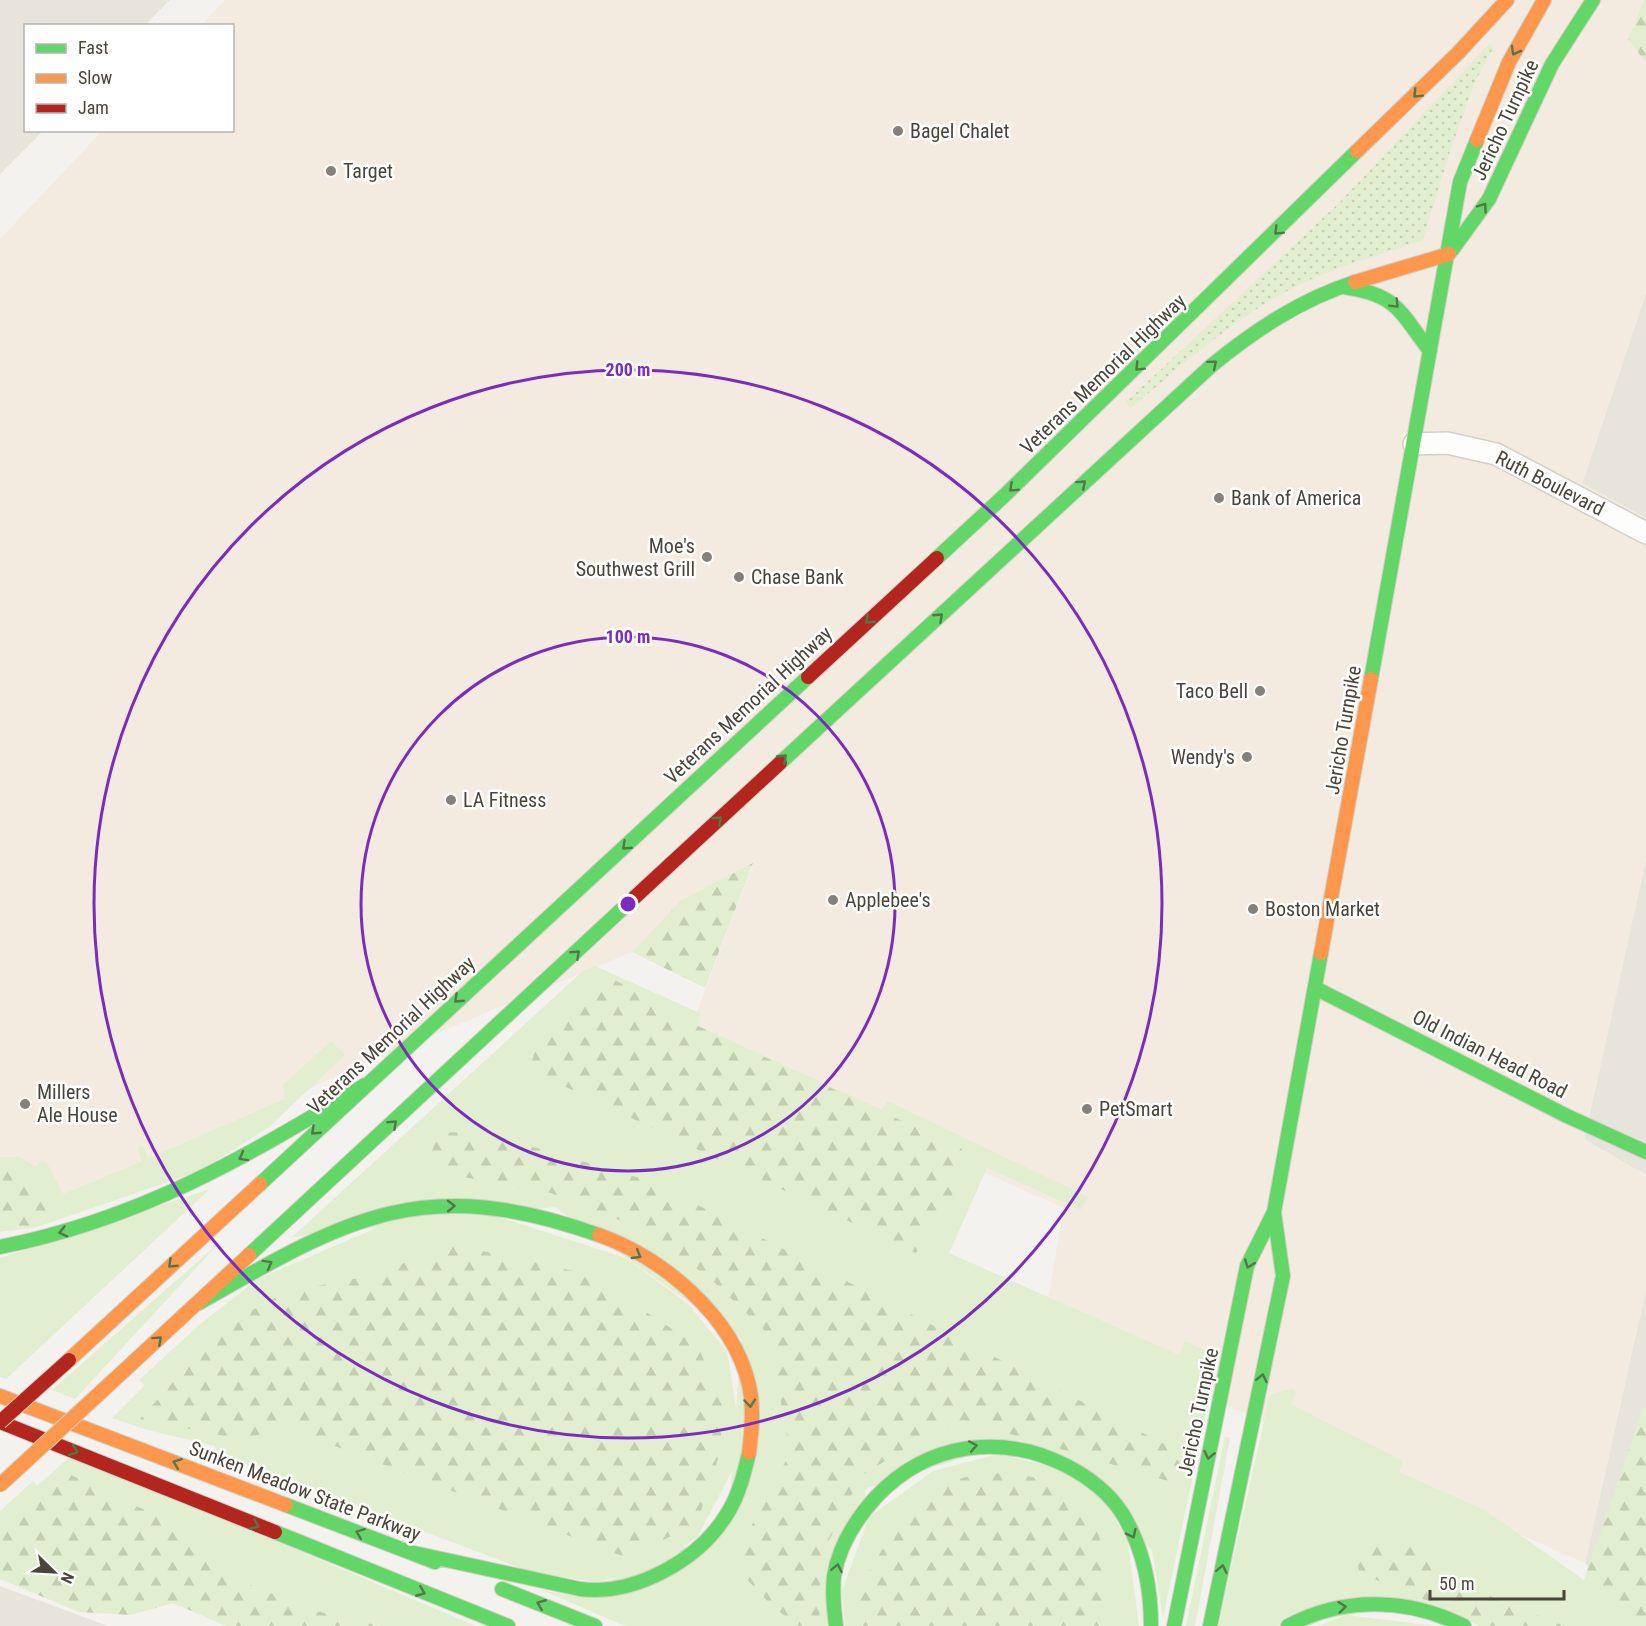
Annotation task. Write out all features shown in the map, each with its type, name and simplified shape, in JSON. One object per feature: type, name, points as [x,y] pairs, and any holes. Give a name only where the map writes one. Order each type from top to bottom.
[{"type":"main road","name":"Veterans Memorial Highway","points":[[0,1422],[1071,434],[1458,53],[1507,0]]},
{"type":"main road","name":"Jericho Turnpike","points":[[1174,1626],[1247,1266],[1274,1212],[1317,989],[1460,182],[1509,62],[1544,0]]},
{"type":"main road","name":"Jericho Turnpike","points":[[1449,254],[1489,198],[1552,64],[1593,0]]},
{"type":"main road","points":[[1552,64],[1567,12]]},
{"type":"main road","points":[[0,1485],[199,1304],[1180,392],[1245,338],[1275,317],[1309,299],[1341,286],[1449,254]]},
{"type":"main road","points":[[1341,286],[1372,290],[1389,297],[1399,306],[1410,326],[1430,351]]},
{"type":"main road","name":"Old Indian Head Road","points":[[1317,989],[1567,1116],[1646,1152]]},
{"type":"main road","points":[[0,1247],[79,1228],[153,1200],[216,1172],[365,1085]]},
{"type":"main road","points":[[199,1304],[273,1261],[354,1221],[414,1207],[504,1207],[580,1226],[615,1242],[666,1274],[697,1298],[724,1329],[744,1366],[751,1401],[751,1441],[740,1489],[716,1530],[686,1557],[659,1574],[626,1585],[595,1591],[508,1576],[414,1553]]},
{"type":"main road","name":"Jericho Turnpike","points":[[1210,1626],[1283,1276],[1274,1212]]},
{"type":"main road","name":"Sunken Meadow State Parkway","points":[[0,1396],[414,1553],[595,1626]]},
{"type":"main road","points":[[0,1422],[508,1626]]},
{"type":"main road","points":[[836,1626],[833,1588],[841,1552],[855,1521],[879,1492],[910,1466],[949,1451],[987,1444],[1029,1448],[1066,1465],[1097,1484],[1121,1512],[1137,1543],[1148,1577],[1151,1626]]},
{"type":"main road","points":[[1288,1626],[1325,1608],[1372,1604],[1414,1607],[1464,1626]]},
{"type":"street","name":"Ruth Boulevard","points":[[1414,444],[1446,443],[1496,454],[1646,532]]},
{"type":"shaded area","points":[[0,0],[170,0],[146,24],[24,24],[24,132],[42,132],[0,174]]},
{"type":"shaded area","points":[[225,0],[1646,0],[1646,293],[1582,483],[1646,518],[1646,859],[1584,1139],[1646,1175],[1646,1289],[1585,1563],[1043,1325],[1064,1208],[686,1040],[753,864],[680,901],[632,952],[338,1075],[55,1214],[0,1172],[0,239],[101,132],[234,132],[234,24],[202,24]]},
{"type":"shaded area","points":[[1646,293],[1646,518],[1582,484]]},
{"type":"shaded area","points":[[1646,859],[1646,1175],[1584,1140]]},
{"type":"shaded area","points":[[1646,1289],[1646,1618],[1585,1563]]},
{"type":"shaded area","points":[[0,1586],[108,1626],[0,1626]]},
{"type":"green space","points":[[1644,0],[1646,0],[1646,63],[1628,39]]},
{"type":"green space","points":[[1490,43],[1493,48],[1475,82],[1449,154],[1423,240],[1314,278],[1264,304],[1218,337],[1130,409],[1126,402],[1339,203]]},
{"type":"green space","points":[[753,863],[705,988],[632,952],[680,901]]},
{"type":"green space","points":[[595,966],[700,1013],[698,1026],[882,1110],[887,1101],[1088,1197],[1081,1210],[987,1168],[949,1253],[1179,1355],[1185,1341],[1209,1352],[1208,1363],[1216,1366],[1163,1618],[1152,1550],[1020,1440],[867,1488],[827,1626],[625,1626],[542,1590],[575,1596],[728,1528],[741,1339],[555,1207],[292,1237],[584,970]]},
{"type":"green space","points":[[613,979],[698,1026],[962,1149],[957,1187],[916,1253],[530,1070],[536,1045],[577,998]]},
{"type":"green space","points":[[331,1041],[345,1055],[269,1127],[200,1171],[37,1227],[46,1213],[45,1199],[0,1166],[0,1157],[20,1157],[35,1167],[42,1159],[48,1165],[63,1194],[142,1162],[138,1150],[140,1145],[143,1146],[149,1158],[285,1099],[283,1085]]},
{"type":"green space","points":[[461,1132],[530,1146],[653,1182],[1166,1445],[1180,1463],[1168,1481],[963,1420],[907,1447],[861,1476],[821,1556],[819,1626],[799,1626],[774,1608],[739,1571],[747,1534],[790,1453],[769,1335],[712,1280],[645,1230],[551,1193],[447,1174],[430,1157],[438,1133]]},
{"type":"green space","points":[[0,1166],[45,1199],[46,1213],[37,1227],[0,1232]]},
{"type":"green space","points":[[210,1189],[6,1379],[0,1377],[0,1258]]},
{"type":"green space","points":[[486,1213],[626,1258],[688,1304],[727,1351],[743,1450],[698,1536],[653,1569],[595,1582],[531,1572],[216,1453],[215,1446],[144,1429],[112,1418],[145,1385],[139,1380],[199,1325],[258,1279],[402,1217]]},
{"type":"green space","points":[[221,1241],[75,1399],[52,1390]]},
{"type":"green space","points":[[454,1245],[588,1274],[698,1346],[724,1410],[718,1459],[697,1523],[627,1558],[314,1438],[289,1424],[244,1440],[140,1419],[225,1324],[289,1291],[365,1277]]},
{"type":"green space","points":[[1293,1388],[1296,1392],[1291,1404],[1403,1461],[1399,1472],[1486,1511],[1584,1580],[1643,1408],[1646,1409],[1646,1626],[1480,1626],[1427,1603],[1278,1626],[1218,1626],[1270,1395]]},
{"type":"green space","points":[[1643,1408],[1646,1409],[1646,1626],[1635,1626],[1584,1580]]},
{"type":"green space","points":[[1225,1436],[1230,1438],[1195,1626],[1186,1626]]},
{"type":"green space","points":[[998,1454],[1053,1467],[1103,1503],[1127,1537],[1139,1626],[845,1626],[842,1591],[869,1517],[933,1471]]},
{"type":"green space","points":[[72,1455],[476,1626],[381,1626],[312,1610],[216,1571],[168,1521],[144,1511],[9,1524],[0,1531],[0,1511],[33,1481],[37,1486]]},
{"type":"green space","points":[[980,1473],[1021,1475],[1050,1482],[1071,1494],[1087,1510],[1097,1528],[1102,1550],[1104,1574],[1099,1626],[857,1626],[856,1614],[870,1569],[894,1531],[938,1485]]},
{"type":"green space","points":[[71,1475],[168,1521],[216,1571],[312,1610],[381,1626],[226,1626],[173,1603],[131,1615],[79,1612],[0,1579],[0,1531]]},
{"type":"green space","points":[[1355,1544],[1424,1544],[1480,1592],[1564,1626],[1490,1626],[1359,1573]]},
{"type":"green space","points":[[1346,1615],[1437,1626],[1318,1626]]},
{"type":"traffic: fast","points":[[1452,250],[1489,199],[1552,64],[1593,0]]},
{"type":"traffic: fast","points":[[1371,679],[1460,182],[1477,140]]},
{"type":"traffic: fast","points":[[937,558],[1005,495],[1357,151]]},
{"type":"traffic: fast","points":[[780,763],[1211,366],[1244,340],[1279,317],[1315,298],[1355,282]]},
{"type":"traffic: fast","points":[[1344,287],[1362,290],[1387,300],[1403,315],[1430,351]]},
{"type":"traffic: fast","points":[[260,1184],[808,677]]},
{"type":"traffic: fast","points":[[249,1255],[635,897]]},
{"type":"traffic: fast","points":[[1174,1626],[1247,1266],[1274,1212],[1321,953]]},
{"type":"traffic: fast","points":[[1317,989],[1567,1116],[1646,1152]]},
{"type":"traffic: fast","points":[[0,1247],[51,1235],[146,1203],[234,1161],[365,1085]]},
{"type":"traffic: fast","points":[[199,1303],[300,1247],[345,1227],[390,1213],[435,1207],[484,1207],[538,1217],[599,1235]]},
{"type":"traffic: fast","points":[[1210,1626],[1283,1276],[1274,1212]]},
{"type":"traffic: fast","points":[[836,1626],[833,1589],[836,1565],[849,1534],[876,1497],[918,1464],[942,1454],[966,1448],[991,1447],[1017,1449],[1067,1466],[1090,1480],[1111,1499],[1129,1526],[1140,1553],[1147,1582],[1151,1626]]},
{"type":"traffic: fast","points":[[414,1553],[580,1589],[601,1590],[622,1587],[664,1571],[683,1560],[715,1531],[735,1499],[749,1453]]},
{"type":"traffic: fast","points":[[286,1505],[435,1562]]},
{"type":"traffic: fast","points":[[275,1532],[508,1626]]},
{"type":"traffic: fast","points":[[502,1589],[595,1626]]},
{"type":"traffic: fast","points":[[1288,1626],[1331,1609],[1376,1604],[1421,1610],[1464,1626]]},
{"type":"traffic: slow","points":[[1357,151],[1458,53],[1507,0]]},
{"type":"traffic: slow","points":[[1477,140],[1509,62],[1544,0]]},
{"type":"traffic: slow","points":[[1355,282],[1449,254]]},
{"type":"traffic: slow","points":[[1321,953],[1371,679]]},
{"type":"traffic: slow","points":[[69,1360],[260,1184]]},
{"type":"traffic: slow","points":[[599,1235],[647,1258],[670,1274],[711,1313],[728,1336],[741,1360],[751,1393],[752,1419],[749,1453]]},
{"type":"traffic: slow","points":[[115,1379],[249,1255]]},
{"type":"traffic: slow","points":[[0,1485],[115,1379]]},
{"type":"traffic: slow","points":[[0,1396],[286,1505]]},
{"type":"traffic: jam","points":[[808,677],[937,558]]},
{"type":"traffic: jam","points":[[635,897],[780,763]]},
{"type":"traffic: jam","points":[[0,1422],[69,1360]]},
{"type":"traffic: jam","points":[[0,1422],[275,1532]]},
{"type":"place","name":"Bagel Chalet","points":[[898,131]]},
{"type":"place","name":"Target","points":[[331,171]]},
{"type":"place","name":"Bank of America","points":[[1219,498]]},
{"type":"place","name":"Moe's Southwest Grill","points":[[707,557]]},
{"type":"place","name":"Chase Bank","points":[[739,577]]},
{"type":"place","name":"Taco Bell","points":[[1260,691]]},
{"type":"place","name":"Wendy's","points":[[1247,757]]},
{"type":"place","name":"LA Fitness","points":[[451,800]]},
{"type":"place","name":"Applebee's","points":[[833,900]]},
{"type":"place","name":"Boston Market","points":[[1253,909]]},
{"type":"place","name":"Millers Ale House","points":[[25,1104]]},
{"type":"place","name":"PetSmart","points":[[1087,1109]]}]
